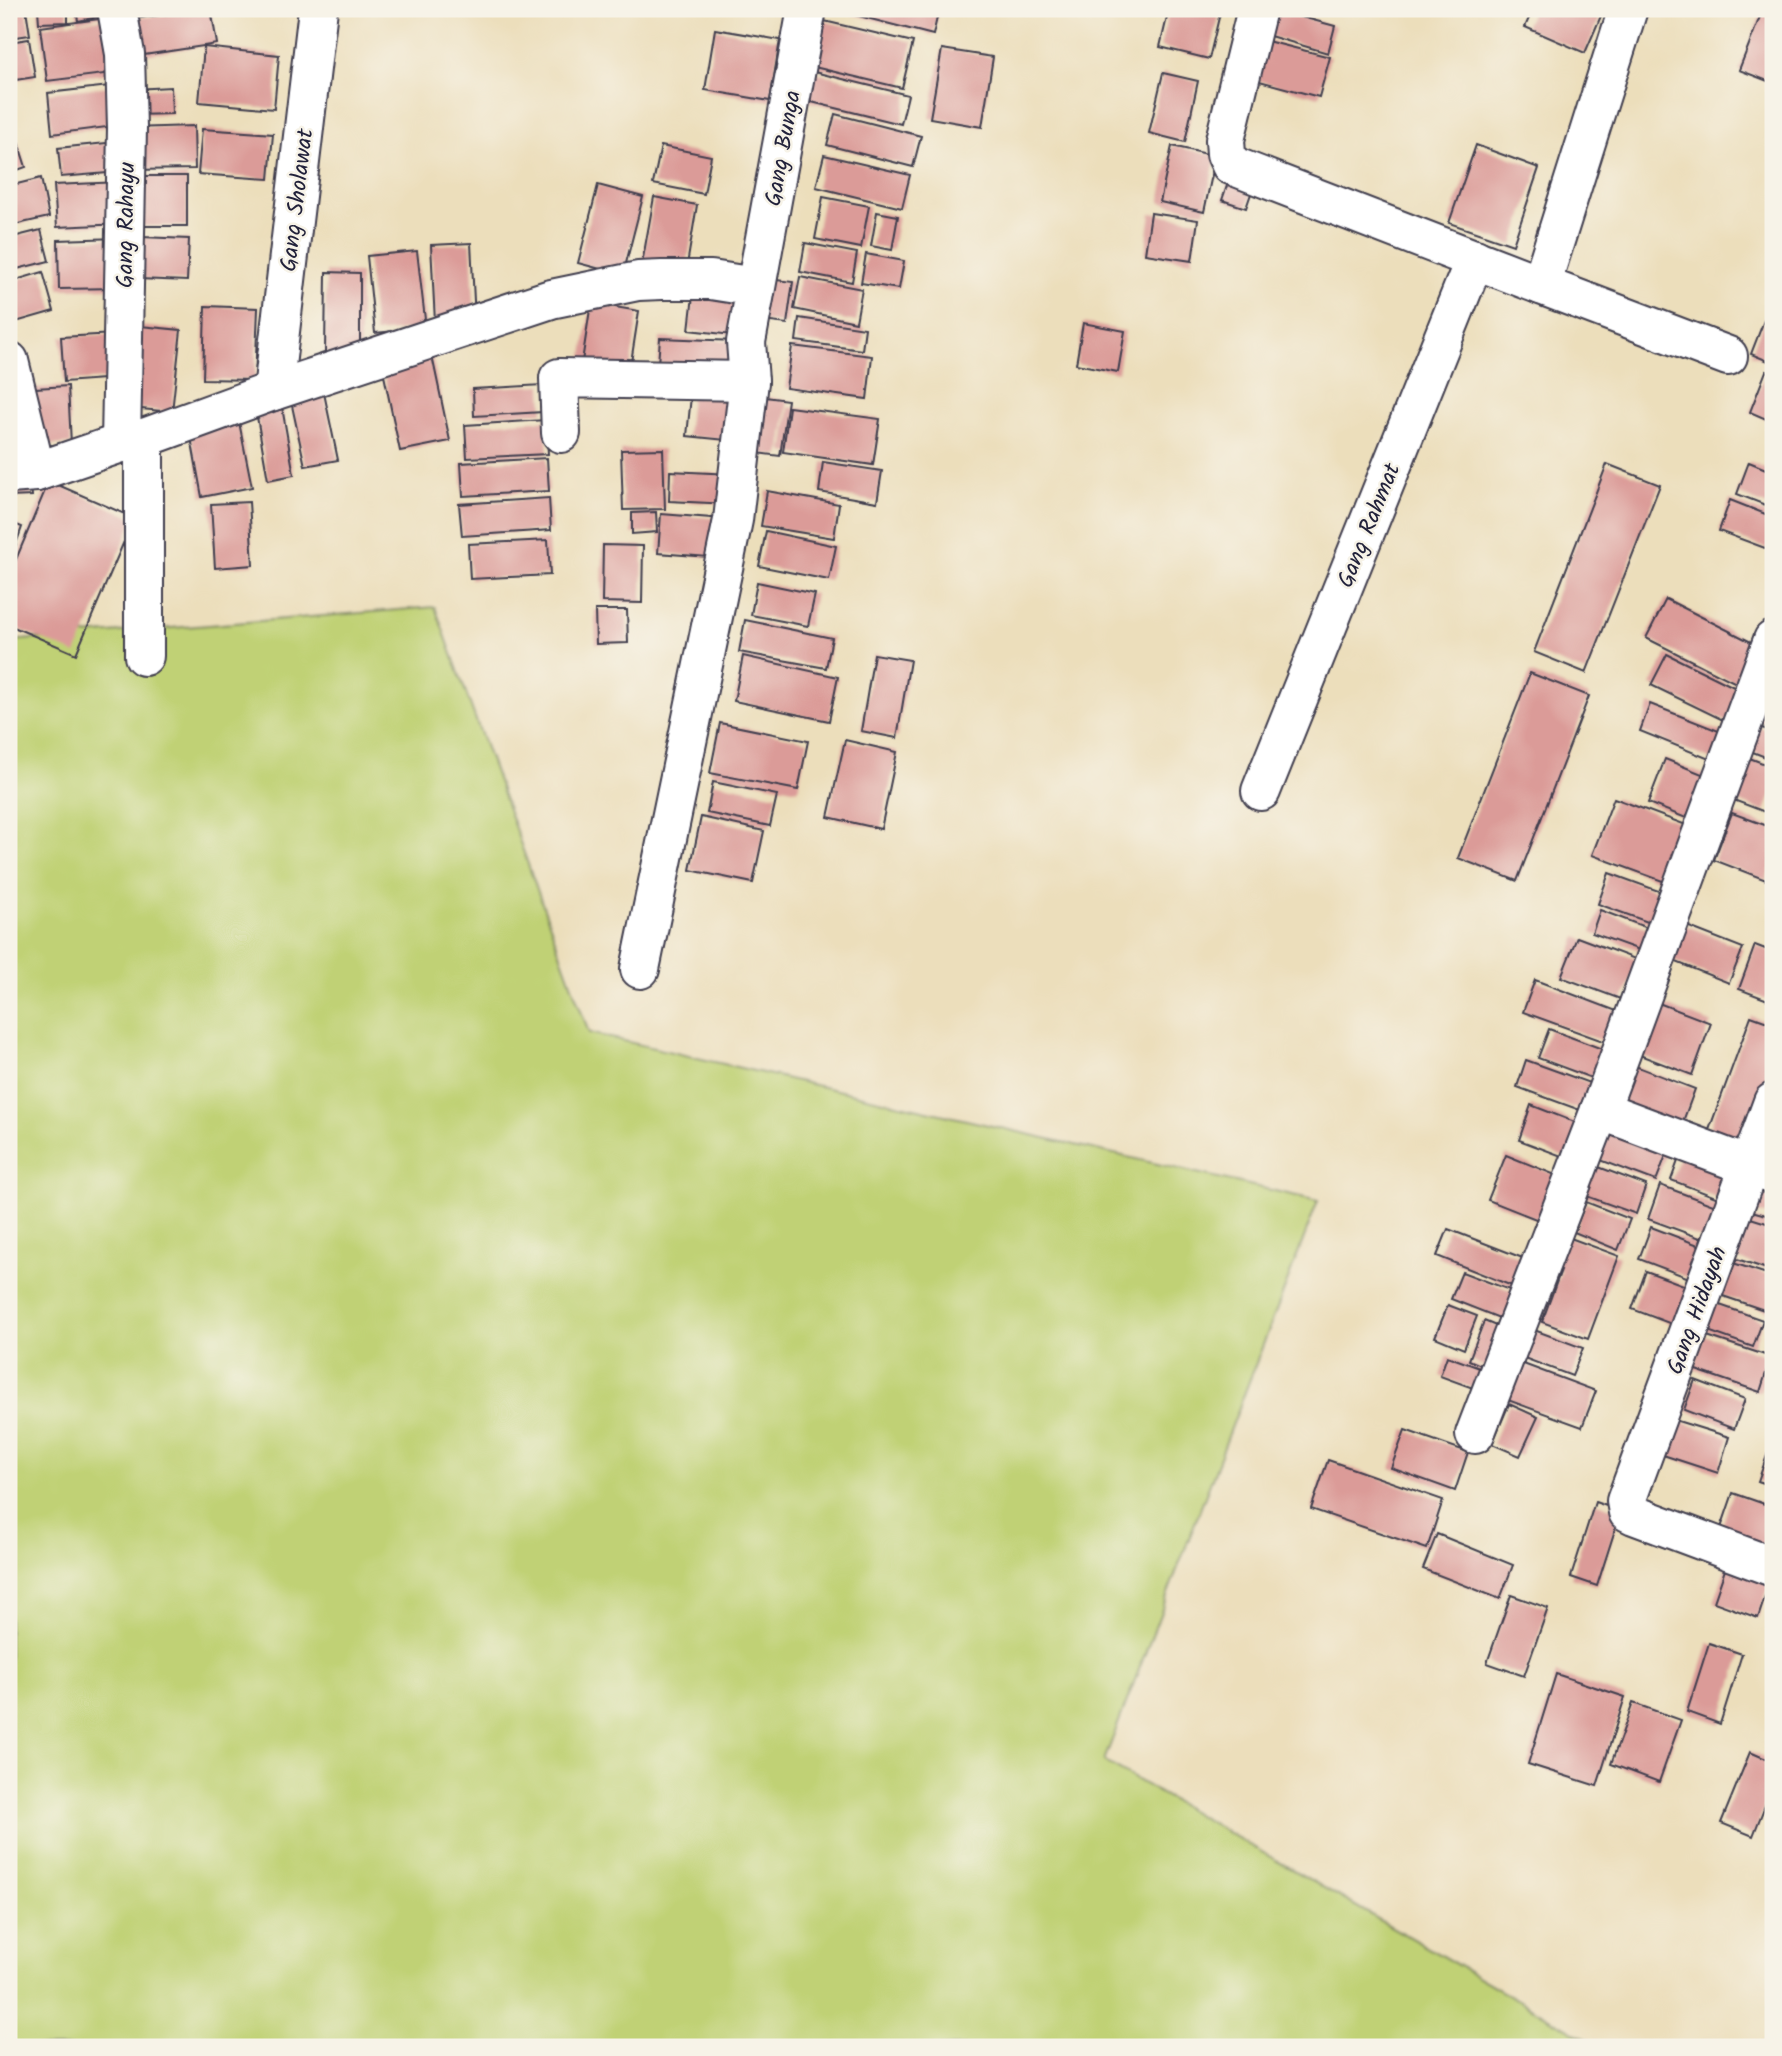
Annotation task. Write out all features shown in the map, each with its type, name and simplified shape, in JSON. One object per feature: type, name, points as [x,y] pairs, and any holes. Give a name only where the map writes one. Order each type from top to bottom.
[{"type":"street","name":"Gang Rahayu","points":[[117,9],[125,54],[132,440],[144,656]]},
{"type":"street","name":"Gang Sholawat","points":[[273,391],[318,9]]},
{"type":"street","name":"Gang Bunga","points":[[640,969],[733,520],[749,380],[746,342],[807,9]]},
{"type":"street","points":[[1257,9],[1225,140],[1226,154],[1231,165],[1728,356]]},
{"type":"street","points":[[1541,285],[1628,9]]},
{"type":"street","name":"Gang Rahmat","points":[[1261,791],[1475,259]]},
{"type":"street","points":[[9,361],[22,473],[132,440],[551,299],[638,281],[711,280],[755,287]]},
{"type":"street","points":[[561,433],[559,379],[749,380]]},
{"type":"street","points":[[1475,1434],[1600,1110],[1773,640]]},
{"type":"street","name":"Gang Hidayah","points":[[1773,1102],[1761,1171],[1626,1501],[1628,1512],[1634,1515],[1773,1567]]},
{"type":"street","points":[[1600,1110],[1761,1171]]},
{"type":"green space","points":[[435,607],[589,1033],[1318,1201],[1104,1761],[1600,2047],[9,2047],[9,641]]},
{"type":"building","points":[[9,9],[26,9],[30,35],[9,38]]},
{"type":"building","points":[[38,9],[68,9],[68,22],[39,23]]},
{"type":"building","points":[[76,9],[107,9],[108,15],[78,21]]},
{"type":"building","points":[[211,9],[217,44],[137,56],[132,19]]},
{"type":"building","points":[[852,9],[939,9],[933,35],[851,14]]},
{"type":"building","points":[[1169,9],[1221,9],[1209,59],[1160,47]]},
{"type":"building","points":[[1272,9],[1335,26],[1328,53],[1263,34]]},
{"type":"building","points":[[1533,9],[1604,9],[1585,53],[1525,27]]},
{"type":"building","points":[[1763,9],[1773,9],[1773,83],[1739,70]]},
{"type":"building","points":[[114,17],[121,72],[47,81],[40,27]]},
{"type":"building","points":[[820,20],[913,42],[902,88],[810,66]]},
{"type":"building","points":[[715,29],[780,40],[770,101],[705,90]]},
{"type":"building","points":[[29,39],[35,77],[9,81],[9,42]]},
{"type":"building","points":[[1263,40],[1330,57],[1319,97],[1252,79]]},
{"type":"building","points":[[204,47],[279,55],[274,109],[199,102]]},
{"type":"building","points":[[942,49],[993,57],[982,127],[930,118]]},
{"type":"building","points":[[806,70],[908,95],[901,124],[799,99]]},
{"type":"building","points":[[1163,73],[1198,81],[1185,142],[1149,133]]},
{"type":"building","points":[[118,85],[123,125],[52,134],[48,93]]},
{"type":"building","points":[[171,87],[172,114],[134,115],[133,89]]},
{"type":"building","points":[[9,114],[26,167],[9,173]]},
{"type":"building","points":[[835,114],[921,136],[913,167],[827,145]]},
{"type":"building","points":[[194,126],[195,169],[131,170],[130,128]]},
{"type":"building","points":[[202,129],[273,134],[269,179],[198,174]]},
{"type":"building","points":[[116,142],[119,172],[61,177],[58,148]]},
{"type":"building","points":[[1476,145],[1539,168],[1513,245],[1449,223]]},
{"type":"building","points":[[661,146],[711,156],[704,194],[653,184]]},
{"type":"building","points":[[1172,146],[1216,156],[1204,212],[1160,202]]},
{"type":"building","points":[[824,155],[910,175],[902,208],[816,187]]},
{"type":"building","points":[[1231,174],[1255,182],[1246,208],[1222,200]]},
{"type":"building","points":[[135,176],[187,176],[187,226],[135,226]]},
{"type":"building","points":[[41,178],[49,217],[9,226],[9,186]]},
{"type":"building","points":[[120,182],[122,224],[57,227],[54,185]]},
{"type":"building","points":[[598,185],[643,197],[623,275],[578,263]]},
{"type":"building","points":[[654,197],[697,205],[686,271],[642,264]]},
{"type":"building","points":[[823,197],[869,206],[861,248],[815,239]]},
{"type":"building","points":[[877,212],[898,216],[892,250],[871,246]]},
{"type":"building","points":[[1151,213],[1198,220],[1192,261],[1145,254]]},
{"type":"building","points":[[41,230],[49,261],[9,271],[9,238]]},
{"type":"building","points":[[141,237],[189,239],[187,281],[139,279]]},
{"type":"building","points":[[118,238],[119,288],[59,289],[58,240]]},
{"type":"building","points":[[471,243],[475,320],[435,322],[431,245]]},
{"type":"building","points":[[805,243],[857,253],[852,282],[800,272]]},
{"type":"building","points":[[417,251],[426,328],[375,333],[367,256]]},
{"type":"building","points":[[866,254],[904,261],[899,289],[861,283]]},
{"type":"building","points":[[43,272],[54,311],[9,324],[9,282]]},
{"type":"building","points":[[326,272],[360,273],[360,355],[325,354]]},
{"type":"building","points":[[800,277],[862,289],[856,322],[794,309]]},
{"type":"building","points":[[760,278],[793,282],[787,324],[754,320]]},
{"type":"building","points":[[694,287],[738,293],[732,335],[689,330]]},
{"type":"building","points":[[591,303],[639,311],[629,375],[581,368]]},
{"type":"building","points":[[1770,305],[1773,306],[1773,363],[1751,354]]},
{"type":"building","points":[[205,306],[258,308],[255,380],[203,379]]},
{"type":"building","points":[[799,318],[865,328],[862,350],[796,341]]},
{"type":"building","points":[[1083,323],[1125,331],[1118,372],[1076,364]]},
{"type":"building","points":[[140,326],[181,330],[172,412],[131,408]]},
{"type":"building","points":[[114,334],[117,378],[64,382],[61,337]]},
{"type":"building","points":[[660,338],[736,341],[735,367],[658,364]]},
{"type":"building","points":[[792,346],[872,356],[867,399],[786,388]]},
{"type":"building","points":[[431,351],[450,441],[400,451],[381,361]]},
{"type":"building","points":[[1766,371],[1773,374],[1773,422],[1750,412]]},
{"type":"building","points":[[542,385],[543,412],[474,416],[473,389]]},
{"type":"building","points":[[68,386],[71,444],[38,446],[35,388]]},
{"type":"building","points":[[324,393],[338,460],[305,466],[291,401]]},
{"type":"building","points":[[691,396],[730,399],[726,440],[687,436]]},
{"type":"building","points":[[758,396],[788,400],[780,456],[749,452]]},
{"type":"building","points":[[282,407],[294,475],[268,480],[256,411]]},
{"type":"building","points":[[789,407],[880,419],[873,465],[783,452]]},
{"type":"building","points":[[546,420],[548,454],[467,458],[465,425]]},
{"type":"building","points":[[239,422],[252,487],[202,497],[190,432]]},
{"type":"building","points":[[663,449],[665,509],[623,510],[621,450]]},
{"type":"building","points":[[547,458],[549,491],[463,496],[461,463]]},
{"type":"building","points":[[823,462],[882,471],[877,502],[819,492]]},
{"type":"building","points":[[1749,462],[1773,472],[1773,508],[1737,494]]},
{"type":"building","points":[[1607,464],[1660,485],[1586,673],[1534,652]]},
{"type":"building","points":[[670,471],[731,474],[730,504],[669,501]]},
{"type":"building","points":[[30,475],[32,496],[9,497],[9,477]]},
{"type":"building","points":[[49,481],[134,518],[76,654],[9,625],[9,576]]},
{"type":"building","points":[[767,491],[839,504],[834,538],[761,526]]},
{"type":"building","points":[[549,498],[551,530],[462,536],[459,504]]},
{"type":"building","points":[[1730,500],[1773,517],[1773,551],[1719,531]]},
{"type":"building","points":[[249,502],[253,565],[215,568],[211,504]]},
{"type":"building","points":[[656,512],[657,532],[632,534],[632,513]]},
{"type":"building","points":[[661,514],[724,519],[721,558],[658,553]]},
{"type":"building","points":[[9,522],[22,527],[11,558],[9,557]]},
{"type":"building","points":[[766,531],[836,546],[829,580],[759,566]]},
{"type":"building","points":[[548,540],[550,575],[470,579],[468,544]]},
{"type":"building","points":[[603,545],[643,546],[642,603],[602,602]]},
{"type":"building","points":[[757,582],[815,594],[808,626],[751,615]]},
{"type":"building","points":[[1666,599],[1761,647],[1742,686],[1646,638]]},
{"type":"building","points":[[595,610],[627,610],[628,643],[596,644]]},
{"type":"building","points":[[745,620],[832,638],[826,668],[739,652]]},
{"type":"building","points":[[874,654],[910,660],[897,738],[861,731]]},
{"type":"building","points":[[1667,654],[1742,691],[1727,722],[1651,685]]},
{"type":"building","points":[[743,656],[838,677],[829,721],[734,701]]},
{"type":"building","points":[[1530,673],[1589,696],[1517,881],[1458,858]]},
{"type":"building","points":[[1773,694],[1773,726],[1756,719]]},
{"type":"building","points":[[1650,704],[1729,735],[1719,763],[1640,731]]},
{"type":"building","points":[[720,723],[808,741],[798,790],[710,773]]},
{"type":"building","points":[[1754,725],[1773,732],[1773,760],[1745,749]]},
{"type":"building","points":[[845,740],[897,752],[881,829],[828,817]]},
{"type":"building","points":[[1739,754],[1773,767],[1773,790],[1765,812],[1723,796]]},
{"type":"building","points":[[1665,759],[1712,778],[1696,822],[1648,803]]},
{"type":"building","points":[[713,782],[777,795],[770,826],[707,813]]},
{"type":"building","points":[[1614,798],[1697,829],[1676,886],[1592,855]]},
{"type":"building","points":[[1732,813],[1773,828],[1773,861],[1766,880],[1714,860]]},
{"type":"building","points":[[701,817],[764,831],[753,883],[690,870]]},
{"type":"building","points":[[1609,873],[1667,894],[1656,925],[1598,904]]},
{"type":"building","points":[[1600,910],[1653,930],[1645,952],[1592,933]]},
{"type":"building","points":[[1679,923],[1743,948],[1729,983],[1666,958]]},
{"type":"building","points":[[1577,937],[1638,960],[1623,1000],[1561,977]]},
{"type":"building","points":[[1755,945],[1773,952],[1773,1002],[1739,989]]},
{"type":"building","points":[[1535,980],[1622,1013],[1611,1044],[1523,1012]]},
{"type":"building","points":[[1648,999],[1711,1023],[1692,1075],[1629,1051]]},
{"type":"building","points":[[1751,1016],[1773,1024],[1773,1084],[1747,1156],[1705,1141]]},
{"type":"building","points":[[1549,1029],[1613,1053],[1602,1082],[1538,1058]]},
{"type":"building","points":[[1526,1060],[1598,1086],[1588,1113],[1517,1087]]},
{"type":"building","points":[[1630,1064],[1695,1089],[1679,1132],[1613,1108]]},
{"type":"building","points":[[1531,1105],[1585,1126],[1572,1160],[1519,1140]]},
{"type":"building","points":[[1607,1126],[1668,1150],[1656,1181],[1595,1158]]},
{"type":"building","points":[[1682,1150],[1737,1170],[1726,1201],[1671,1180]]},
{"type":"building","points":[[1506,1155],[1558,1176],[1541,1221],[1488,1200]]},
{"type":"building","points":[[1588,1163],[1646,1185],[1636,1214],[1578,1193]]},
{"type":"building","points":[[1757,1177],[1773,1182],[1773,1217],[1748,1210]]},
{"type":"building","points":[[1660,1185],[1724,1209],[1711,1242],[1648,1219]]},
{"type":"building","points":[[1586,1202],[1630,1219],[1618,1250],[1574,1232]]},
{"type":"building","points":[[1744,1216],[1773,1225],[1773,1271],[1731,1257]]},
{"type":"building","points":[[1651,1227],[1709,1249],[1697,1281],[1639,1259]]},
{"type":"building","points":[[1448,1229],[1533,1262],[1522,1290],[1437,1256]]},
{"type":"building","points":[[1565,1236],[1619,1256],[1588,1339],[1542,1322],[1561,1270],[1553,1268]]},
{"type":"building","points":[[1727,1261],[1773,1276],[1773,1313],[1717,1294]]},
{"type":"building","points":[[1646,1271],[1697,1290],[1682,1328],[1632,1309]]},
{"type":"building","points":[[1462,1272],[1523,1295],[1512,1323],[1451,1299]]},
{"type":"building","points":[[1714,1303],[1763,1320],[1753,1347],[1705,1330]]},
{"type":"building","points":[[1448,1305],[1477,1316],[1464,1349],[1435,1337]]},
{"type":"building","points":[[1484,1321],[1508,1331],[1492,1370],[1469,1360]]},
{"type":"building","points":[[1526,1327],[1583,1348],[1572,1376],[1516,1355]]},
{"type":"building","points":[[1704,1335],[1771,1357],[1760,1392],[1693,1369]]},
{"type":"building","points":[[1447,1356],[1488,1371],[1481,1391],[1440,1376]]},
{"type":"building","points":[[1518,1362],[1596,1391],[1582,1427],[1505,1399]]},
{"type":"building","points":[[1695,1380],[1745,1399],[1734,1429],[1684,1410]]},
{"type":"building","points":[[1509,1404],[1538,1417],[1520,1456],[1492,1444]]},
{"type":"building","points":[[1668,1418],[1729,1437],[1718,1473],[1657,1453]]},
{"type":"building","points":[[1405,1430],[1468,1452],[1455,1491],[1391,1468]]},
{"type":"building","points":[[1770,1447],[1773,1448],[1773,1486],[1758,1481]]},
{"type":"building","points":[[1328,1460],[1443,1500],[1427,1549],[1311,1509]]},
{"type":"building","points":[[1733,1493],[1773,1507],[1773,1549],[1720,1531]]},
{"type":"building","points":[[1595,1502],[1621,1511],[1597,1586],[1571,1577]]},
{"type":"building","points":[[1437,1534],[1513,1565],[1500,1599],[1423,1569]]},
{"type":"building","points":[[1729,1558],[1773,1573],[1758,1618],[1714,1602]]},
{"type":"building","points":[[1511,1595],[1548,1608],[1524,1676],[1487,1663]]},
{"type":"building","points":[[1709,1643],[1742,1654],[1720,1724],[1687,1712]]},
{"type":"building","points":[[1556,1674],[1625,1697],[1597,1786],[1528,1764]]},
{"type":"building","points":[[1633,1703],[1681,1720],[1659,1782],[1611,1764]]},
{"type":"building","points":[[1750,1752],[1773,1762],[1773,1785],[1753,1836],[1721,1823]]}]
